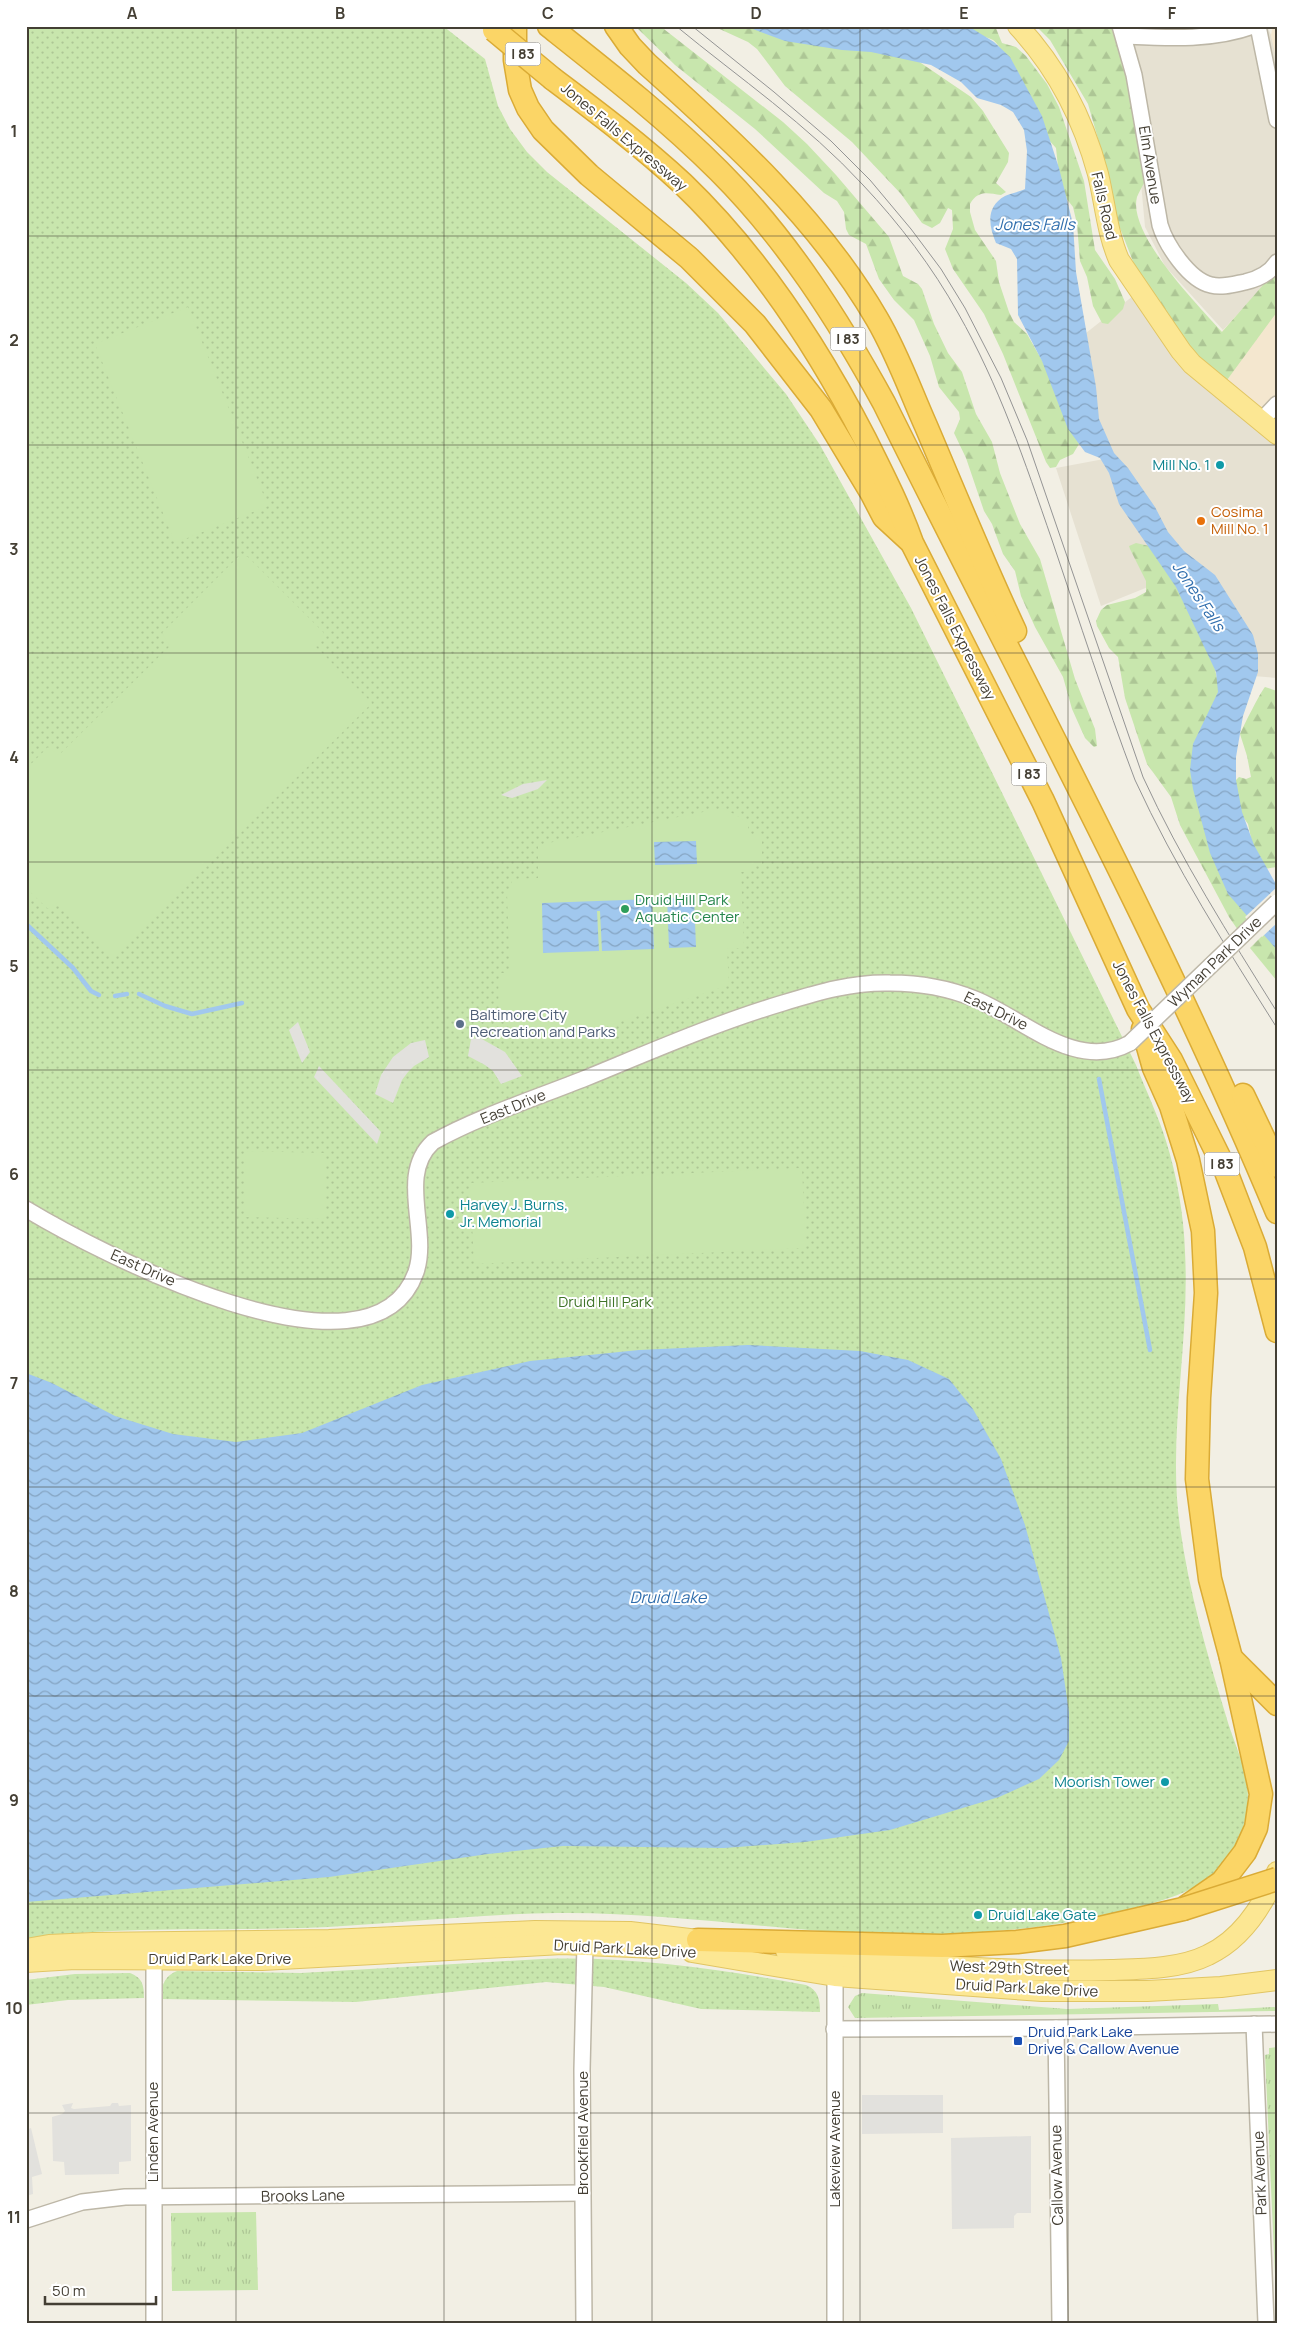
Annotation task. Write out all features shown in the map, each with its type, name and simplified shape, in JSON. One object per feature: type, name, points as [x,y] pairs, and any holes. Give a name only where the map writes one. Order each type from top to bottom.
[{"type":"highway","points":[[616,26],[647,64],[756,166],[798,211],[838,262],[876,318],[894,350],[987,570],[1029,661],[1037,683],[1041,714]]},
{"type":"highway","points":[[499,28],[514,60],[520,90],[528,108],[543,130],[589,175],[690,258],[755,324],[821,409],[884,517],[912,542]]},
{"type":"highway","name":"Jones Falls Expressway","points":[[499,28],[553,78],[623,132],[683,184],[733,237],[763,275],[812,343],[833,377],[900,508],[912,542],[1043,801],[1138,1009],[1171,1060],[1225,1169],[1252,1239],[1277,1332]]},
{"type":"highway","name":"I 83","points":[[555,31],[638,99],[720,172],[792,256],[856,352],[884,402],[1041,714],[1198,1034],[1232,1106],[1277,1212]]},
{"type":"highway","points":[[1138,1009],[1154,1068],[1171,1106],[1188,1160],[1203,1231],[1206,1293],[1199,1398],[1197,1479],[1210,1579],[1231,1658],[1261,1794],[1260,1812],[1251,1840],[1236,1866],[1206,1895],[1177,1911]]},
{"type":"highway","points":[[1198,1034],[1225,1068],[1245,1099],[1277,1166]]},
{"type":"highway","points":[[1231,1658],[1275,1703]]},
{"type":"highway","points":[[698,1940],[891,1946],[1017,1942],[1065,1936],[1177,1911],[1277,1879]]},
{"type":"main road","name":"Falls Road","points":[[1018,26],[1052,67],[1081,122],[1098,176],[1112,244],[1119,260],[1187,358],[1203,375],[1227,392],[1277,434]]},
{"type":"main road","name":"West 29th Street","points":[[698,1940],[836,1957],[1010,1970],[1090,1970],[1160,1967],[1207,1956],[1224,1946],[1247,1926],[1262,1904],[1277,1872]]},
{"type":"main road","name":"Druid Park Lake Drive","points":[[26,1962],[154,1950],[536,1931],[630,1932],[698,1940]]},
{"type":"main road","name":"Druid Park Lake Drive","points":[[26,1949],[72,1943],[262,1960],[584,1944],[663,1948],[835,1976],[974,1987],[1089,1992],[1147,1991],[1277,1980]]},
{"type":"street","points":[[1122,31],[1174,38],[1215,36],[1253,26]]},
{"type":"street","points":[[1258,26],[1277,120]]},
{"type":"street","name":"Elm Avenue","points":[[1122,31],[1134,75],[1163,237],[1182,264],[1197,278],[1212,286],[1235,284],[1260,277],[1277,262]]},
{"type":"street","points":[[1262,421],[1277,404]]},
{"type":"street","name":"Wyman Park Drive","points":[[1130,1043],[1277,902]]},
{"type":"street","name":"East Drive","points":[[26,1209],[132,1264],[205,1295],[279,1316],[304,1320],[344,1321],[377,1312],[391,1304],[409,1286],[419,1258],[416,1190],[418,1163],[433,1142],[511,1108],[742,1016],[853,984],[915,984],[950,990],[975,999],[1077,1050],[1102,1052],[1122,1048],[1130,1043]]},
{"type":"street","name":"Brookfield Avenue","points":[[584,1944],[582,2070],[584,2323]]},
{"type":"street","name":"Linden Avenue","points":[[154,1950],[154,2323]]},
{"type":"street","name":"Lakeview Avenue","points":[[835,1976],[835,2323]]},
{"type":"street","name":"Park Avenue","points":[[1254,2024],[1266,2323]]},
{"type":"street","points":[[834,2029],[1056,2028],[1277,2024]]},
{"type":"street","name":"Callow Avenue","points":[[1056,2028],[1060,2323]]},
{"type":"street","name":"Brooks Lane","points":[[26,2220],[82,2202],[125,2197],[583,2193]]},
{"type":"shaded area","points":[[1120,26],[1267,26],[1271,35],[1277,62],[1277,268],[1223,330],[1165,266],[1145,227],[1139,161],[1130,96],[1120,59]]},
{"type":"shaded area","points":[[1273,26],[1277,26],[1277,62],[1271,35]]},
{"type":"shaded area","points":[[1277,268],[1277,424],[1198,358]]},
{"type":"shaded area","points":[[1133,296],[1251,422],[1277,445],[1277,678],[1241,675],[1185,572],[1101,606],[1056,468],[1104,459],[1086,333]]},
{"type":"shaded area","points":[[547,780],[538,789],[512,798],[501,795],[523,784]]},
{"type":"shaded area","points":[[298,1022],[310,1052],[302,1063],[289,1030]]},
{"type":"shaded area","points":[[480,1038],[505,1052],[522,1076],[501,1084],[493,1071],[468,1056],[471,1039]]},
{"type":"shaded area","points":[[425,1040],[429,1057],[408,1072],[402,1080],[393,1103],[375,1094],[381,1075],[393,1057],[411,1043]]},
{"type":"shaded area","points":[[319,1066],[381,1132],[377,1144],[314,1077]]},
{"type":"shaded area","points":[[862,2095],[943,2095],[943,2133],[862,2134]]},
{"type":"shaded area","points":[[73,2103],[71,2108],[74,2109],[110,2106],[112,2103],[118,2103],[119,2106],[131,2105],[131,2161],[119,2162],[119,2174],[65,2175],[64,2162],[53,2161],[52,2117],[65,2111],[62,2105]]},
{"type":"shaded area","points":[[31,2128],[42,2174],[32,2177],[33,2194],[26,2196],[26,2130]]},
{"type":"shaded area","points":[[1031,2136],[1031,2213],[1017,2213],[1014,2216],[1014,2228],[952,2229],[951,2138]]},
{"type":"green space","name":"Druid Hill Park","points":[[26,26],[443,26],[485,59],[498,106],[510,129],[527,152],[547,172],[686,283],[718,313],[786,394],[820,445],[911,608],[1136,1065],[1170,1154],[1181,1210],[1186,1286],[1176,1459],[1180,1527],[1199,1623],[1243,1767],[1248,1792],[1246,1815],[1237,1844],[1227,1860],[1215,1873],[1201,1883],[1186,1892],[1169,1898],[1082,1919],[1011,1930],[940,1935],[833,1932],[661,1917],[557,1913],[493,1915],[302,1928],[129,1930],[26,1939]]},
{"type":"green space","points":[[635,26],[660,26],[783,122],[836,175],[889,237],[903,276],[918,284],[922,289],[934,324],[948,353],[962,372],[976,414],[992,442],[1000,473],[1020,524],[1040,559],[1075,679],[1095,729],[1097,746],[1094,747],[1085,738],[1072,709],[1063,677],[1035,627],[1021,596],[1015,571],[1003,554],[992,524],[984,511],[966,458],[954,433],[960,419],[959,412],[939,387],[930,356],[914,320],[894,300],[879,279],[866,244],[849,235],[846,229],[844,212],[837,201],[824,193],[755,129],[675,65]]},
{"type":"green space","points":[[713,26],[750,26],[868,46],[918,61],[971,97],[983,111],[1009,153],[1008,162],[996,183],[1006,192],[1001,195],[987,193],[976,196],[970,204],[970,212],[975,230],[996,261],[999,282],[1014,322],[1027,334],[1069,408],[1079,444],[1073,454],[1060,460],[1056,467],[1050,468],[1046,462],[1003,354],[984,314],[953,269],[945,249],[953,229],[952,210],[948,208],[940,223],[932,228],[922,223],[901,194],[852,142],[785,86],[757,49],[748,42]]},
{"type":"green space","points":[[902,26],[995,26],[1002,43],[1016,47],[1026,56],[1047,84],[1059,107],[1084,181],[1095,250],[1115,279],[1125,302],[1123,309],[1108,324],[1102,323],[1093,306],[1087,277],[1080,261],[1077,224],[1073,207],[1066,198],[1058,167],[1056,148],[1047,138],[1005,56],[993,40],[987,37]]},
{"type":"green space","points":[[1036,26],[1111,26],[1127,78],[1144,183],[1137,197],[1137,212],[1143,230],[1167,269],[1222,332],[1277,269],[1277,312],[1227,380],[1189,349],[1134,264],[1118,223],[1105,163],[1088,104],[1050,40]]},
{"type":"green space","points":[[188,307],[268,506],[175,543],[95,344]]},
{"type":"green space","points":[[1136,543],[1158,548],[1210,646],[1222,702],[1257,912],[1238,930],[1229,917],[1180,825],[1171,797],[1147,764],[1125,698],[1118,657],[1109,648],[1097,626],[1096,621],[1101,610],[1107,605],[1135,598],[1146,592],[1146,581],[1129,546]]},
{"type":"green space","points":[[238,557],[248,557],[324,633],[315,646],[372,703],[114,958],[58,902],[48,909],[26,888],[26,769],[48,747],[59,755],[170,646],[162,633]]},
{"type":"green space","points":[[1265,687],[1277,691],[1277,867],[1258,870],[1248,824],[1241,814],[1235,781],[1239,777],[1246,779],[1251,777],[1240,734]]},
{"type":"green space","name":"Druid Hill Park Aquatic Center","points":[[723,808],[748,822],[748,836],[762,836],[762,866],[750,866],[750,871],[741,872],[744,948],[727,949],[729,985],[572,1038],[542,1038],[523,1033],[514,1028],[501,1013],[498,994],[499,973],[510,973],[507,894],[513,879],[538,878],[538,845]]},
{"type":"green space","points":[[1268,930],[1277,941],[1277,981],[1250,948]]},
{"type":"green space","points":[[246,1151],[326,1153],[325,1219],[244,1217]]},
{"type":"green space","points":[[802,1168],[806,1248],[474,1264],[470,1183]]},
{"type":"green space","points":[[542,1959],[609,1960],[675,1965],[806,1985],[816,1992],[820,2003],[820,2012],[701,2009],[604,1987],[546,1982],[356,2002],[161,1999],[164,1982],[177,1971],[301,1973]]},
{"type":"green space","points":[[130,1973],[138,1977],[142,1983],[144,1998],[68,2000],[26,2005],[26,1980],[75,1974]]},
{"type":"green space","points":[[862,1993],[1067,2009],[1218,2004],[1219,2010],[1274,2007],[1277,2008],[1277,2011],[855,2018],[848,2007],[855,1996]]},
{"type":"green space","points":[[1277,2047],[1277,2319],[1265,2055],[1269,2054],[1269,2048]]},
{"type":"green space","points":[[256,2212],[258,2290],[172,2291],[171,2213]]},
{"type":"water","name":"Jones Falls","points":[[745,26],[968,26],[994,42],[1010,57],[1042,116],[1059,168],[1073,224],[1076,272],[1096,387],[1099,419],[1114,453],[1128,468],[1155,507],[1168,532],[1184,551],[1215,575],[1253,635],[1258,654],[1258,672],[1243,716],[1236,757],[1236,780],[1242,812],[1254,845],[1277,886],[1277,950],[1228,894],[1210,853],[1193,789],[1190,770],[1193,744],[1218,692],[1216,672],[1176,587],[1119,504],[1109,473],[1100,458],[1085,452],[1068,429],[1042,361],[1018,315],[1017,259],[1011,249],[996,243],[990,224],[990,217],[994,206],[999,200],[1025,189],[1027,151],[1024,130],[1013,112],[1001,105],[977,98],[961,82],[931,65],[871,52],[842,50],[785,41]]},
{"type":"water","points":[[696,841],[697,864],[655,865],[654,842]]},
{"type":"water","points":[[694,897],[696,947],[669,948],[667,898]]},
{"type":"water","points":[[652,899],[654,949],[602,951],[600,911],[597,911],[599,951],[543,953],[542,903]]},
{"type":"water","name":"Druid Lake","points":[[748,1345],[860,1351],[908,1360],[949,1379],[973,1409],[1001,1459],[1025,1525],[1061,1658],[1069,1712],[1069,1741],[1059,1760],[1039,1779],[999,1797],[890,1830],[805,1842],[724,1848],[563,1846],[488,1854],[329,1877],[26,1902],[26,1373],[52,1383],[115,1416],[173,1434],[236,1442],[302,1433],[422,1385],[530,1361],[639,1350]]},
{"type":"pier","points":[[1277,887],[1277,923],[1262,937],[1245,917]]},
{"type":"waterway","points":[[26,924],[73,968],[91,991],[99,995]]},
{"type":"waterway","points":[[115,996],[127,994]]},
{"type":"waterway","points":[[139,994],[165,1006],[192,1014],[242,1003]]},
{"type":"waterway","points":[[1099,1079],[1150,1350]]},
{"type":"tram line","points":[[676,26],[772,102],[842,163],[902,230],[948,296],[973,340],[1010,424],[1135,780],[1184,875],[1277,1028]]},
{"type":"tram line","points":[[692,26],[831,141],[870,180],[941,269],[965,308],[1001,378],[1027,440],[1143,777],[1189,868],[1277,1012]]},
{"type":"place","name":"Mill No. 1","points":[[1220,465]]},
{"type":"place","name":"Cosima Mill No. 1","points":[[1201,521]]},
{"type":"place","name":"Druid Hill Park Aquatic Center","points":[[625,909]]},
{"type":"place","name":"Baltimore City Recreation and Parks","points":[[460,1024]]},
{"type":"place","name":"Harvey J. Burns, Jr. Memorial","points":[[450,1214]]},
{"type":"place","name":"Moorish Tower","points":[[1165,1782]]},
{"type":"place","name":"Druid Lake Gate","points":[[978,1915]]},
{"type":"place","name":"Druid Park Lake Drive & Callow Avenue","points":[[1018,2041]]}]
